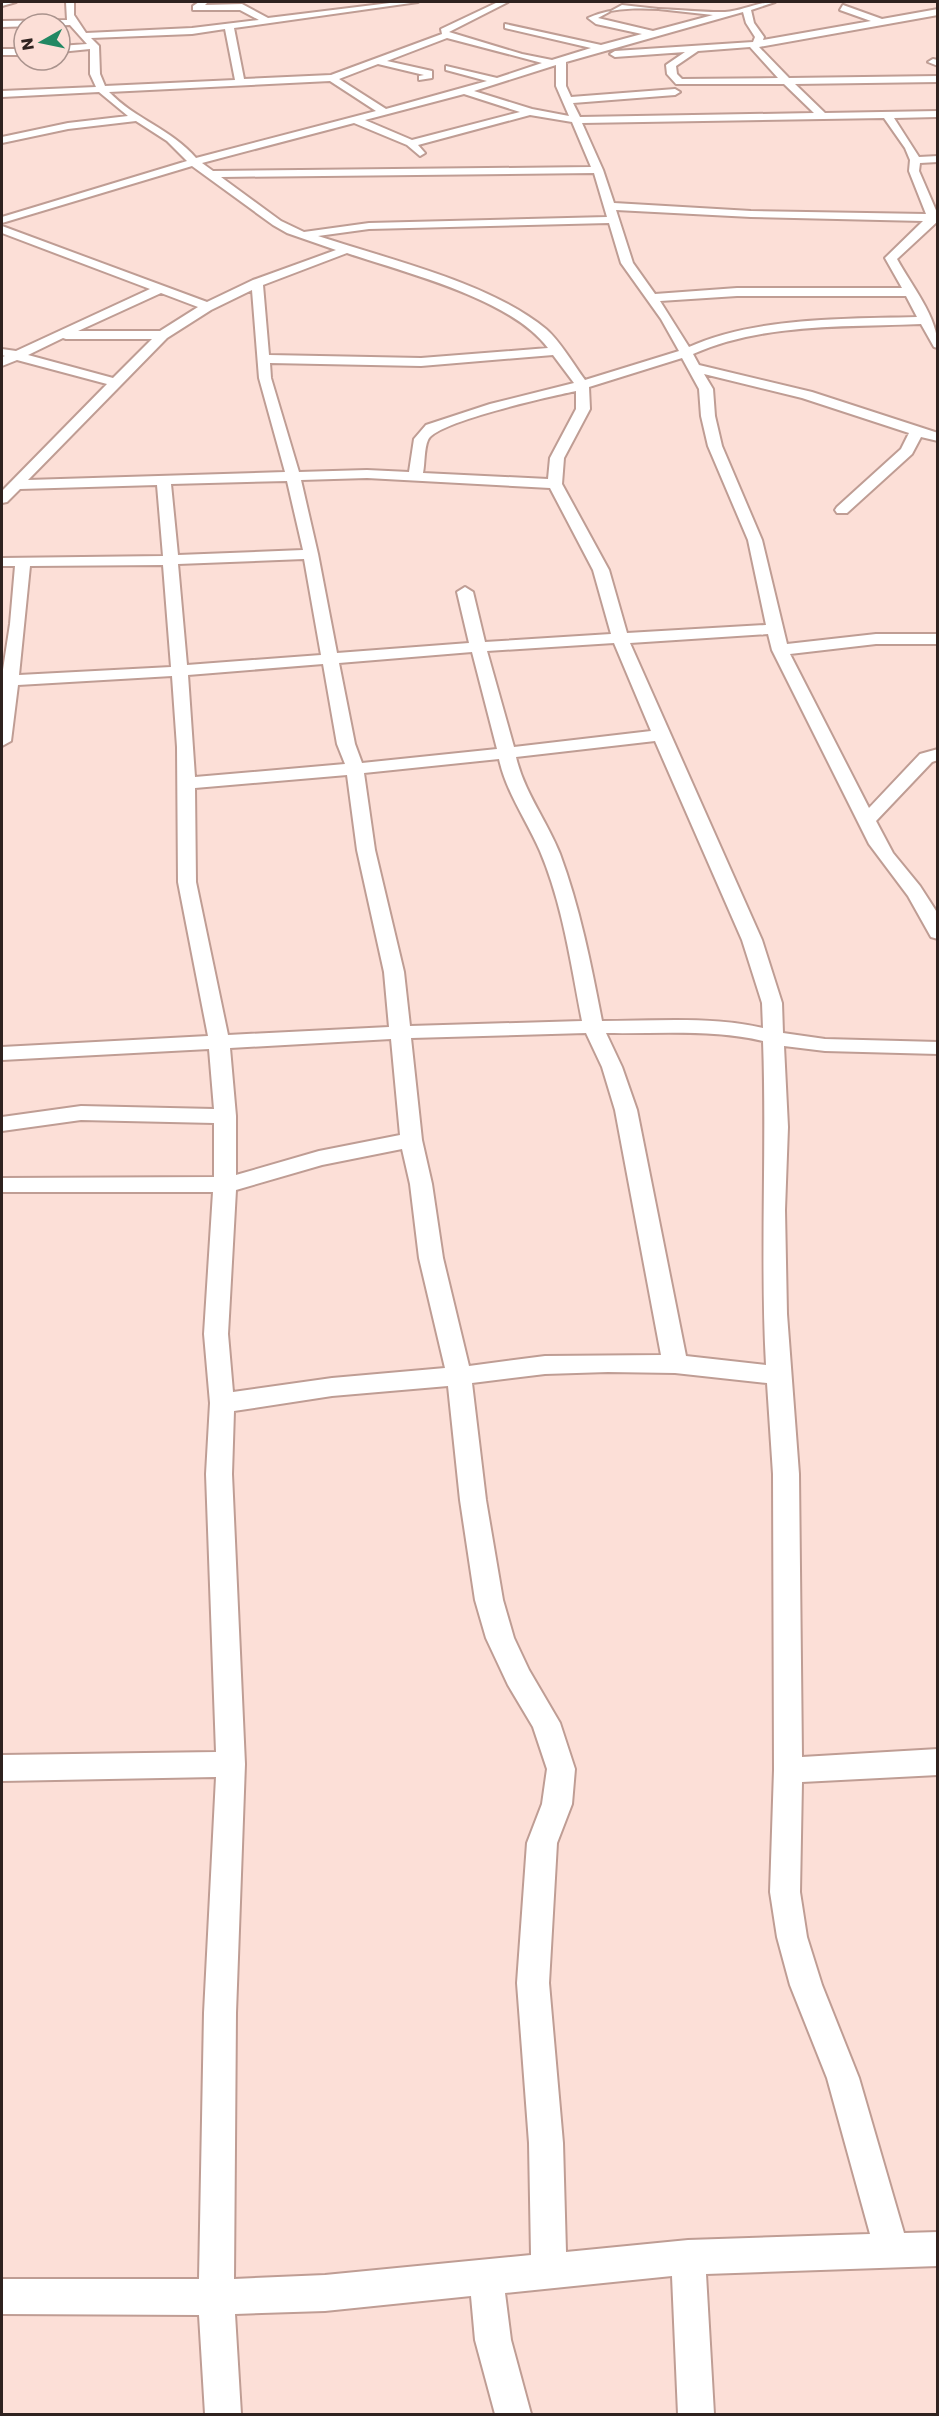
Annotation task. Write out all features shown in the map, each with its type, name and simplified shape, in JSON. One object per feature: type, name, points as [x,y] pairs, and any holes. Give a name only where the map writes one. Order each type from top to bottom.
[{"type":"street","points":[[2,3],[12,2]]},
{"type":"street","points":[[70,2],[69,12],[73,22],[94,46],[97,53],[95,73],[101,90],[111,101],[185,148],[194,162],[277,224],[301,235],[348,249],[483,297],[532,324],[543,333],[582,385],[583,409],[557,458],[555,484],[601,570],[619,638],[752,940],[772,1004],[777,1127],[774,1210],[777,1375],[786,1474],[788,1770],[785,1892],[792,1937],[806,1984],[843,2078],[892,2250]]},
{"type":"street","points":[[204,2],[196,8],[242,7],[264,19]]},
{"type":"street","points":[[331,2],[335,13]]},
{"type":"street","points":[[84,36],[192,31],[264,19],[335,13],[414,2]]},
{"type":"street","points":[[652,34],[599,22],[592,18],[621,2],[672,4],[727,14]]},
{"type":"street","points":[[3,220],[194,162],[464,91],[561,59],[771,2]]},
{"type":"street","points":[[479,3],[500,4]]},
{"type":"street","points":[[447,35],[444,31],[500,4]]},
{"type":"street","points":[[843,8],[882,22]]},
{"type":"street","points":[[746,9],[750,23],[760,37],[754,47],[756,51],[823,116]]},
{"type":"street","points":[[2,94],[332,78],[447,35],[521,57],[561,59],[757,44],[810,37],[938,12]]},
{"type":"street","points":[[2,24],[73,22]]},
{"type":"street","points":[[229,26],[240,83]]},
{"type":"street","points":[[508,26],[600,48]]},
{"type":"street","points":[[810,37],[824,45]]},
{"type":"street","points":[[72,48],[94,46]]},
{"type":"street","points":[[696,48],[671,65],[672,74],[679,82],[938,79]]},
{"type":"street","points":[[561,59],[559,77],[598,170],[627,263],[667,319],[706,389],[710,425],[718,455],[755,540],[773,629],[780,650],[891,867],[909,885],[938,933]]},
{"type":"street","points":[[376,60],[429,73],[429,76],[422,78]]},
{"type":"street","points":[[892,67],[910,79]]},
{"type":"street","points":[[449,68],[496,80]]},
{"type":"street","points":[[332,78],[384,112]]},
{"type":"street","points":[[464,91],[530,112],[576,120],[938,114]]},
{"type":"street","points":[[568,100],[675,92]]},
{"type":"street","points":[[411,143],[466,131],[530,112]]},
{"type":"street","points":[[886,114],[910,148],[915,160],[914,171],[935,218]]},
{"type":"street","points":[[2,140],[68,126],[140,118]]},
{"type":"street","points":[[356,120],[411,143],[434,170]]},
{"type":"street","points":[[915,160],[938,159]]},
{"type":"street","points":[[211,174],[598,170]]},
{"type":"street","points":[[609,206],[751,214],[935,218]]},
{"type":"street","points":[[935,218],[891,258],[912,292],[938,344]]},
{"type":"street","points":[[3,220],[207,306]]},
{"type":"street","points":[[301,235],[369,226],[613,220]]},
{"type":"street","points":[[2,499],[164,334],[207,306],[257,283],[348,249]]},
{"type":"street","points":[[257,283],[265,378],[294,476],[311,554],[346,744],[355,768],[366,850],[394,972],[402,1032],[411,1140],[421,1184],[431,1258],[459,1376],[473,1500],[489,1600],[500,1638],[518,1677],[546,1723],[561,1769],[557,1804],[542,1843],[533,1983],[546,2143],[549,2271]]},
{"type":"street","points":[[2,362],[7,352],[58,335],[161,288]]},
{"type":"street","points":[[650,298],[736,292],[912,292]]},
{"type":"street","points":[[416,475],[421,440],[431,428],[495,406],[582,385],[686,353],[708,343],[758,332],[824,324],[925,320]]},
{"type":"street","points":[[58,335],[164,334]]},
{"type":"street","points":[[264,360],[421,362],[555,351]]},
{"type":"street","points":[[7,352],[117,383]]},
{"type":"street","points":[[693,368],[727,374],[831,402],[938,437]]},
{"type":"street","points":[[842,510],[907,451],[912,438],[918,432]]},
{"type":"street","points":[[16,484],[416,475],[555,484]]},
{"type":"street","points":[[164,480],[172,560],[187,783],[187,882],[219,1041],[225,1116],[225,1184],[216,1334],[222,1403],[219,1474],[231,1764],[220,2013],[216,2297],[224,2415]]},
{"type":"street","points":[[2,561],[172,560],[311,554]]},
{"type":"street","points":[[2,741],[6,680],[23,561]]},
{"type":"street","points":[[465,592],[477,647],[496,706],[511,774],[550,853],[575,934],[593,1027],[612,1067],[626,1110],[675,1365]]},
{"type":"street","points":[[6,680],[331,661],[477,647],[773,629]]},
{"type":"street","points":[[780,650],[876,639],[938,639]]},
{"type":"street","points":[[187,783],[423,763],[662,735]]},
{"type":"street","points":[[866,821],[926,758],[938,754]]},
{"type":"street","points":[[2,1054],[402,1032],[593,1027],[745,1030],[798,1042],[825,1045],[938,1048]]},
{"type":"street","points":[[2,1124],[81,1113],[225,1116]]},
{"type":"street","points":[[2,1185],[225,1184],[245,1181],[319,1158],[411,1140]]},
{"type":"street","points":[[222,1403],[332,1387],[459,1376],[545,1365],[608,1363],[675,1365],[777,1375]]},
{"type":"street","points":[[788,1770],[938,1762]]},
{"type":"street","points":[[2,1768],[231,1764]]},
{"type":"street","points":[[2,2298],[216,2297],[326,2293],[688,2257],[938,2249]]},
{"type":"street","points":[[688,2257],[696,2415]]},
{"type":"street","points":[[486,2276],[493,2340],[513,2415]]}]
